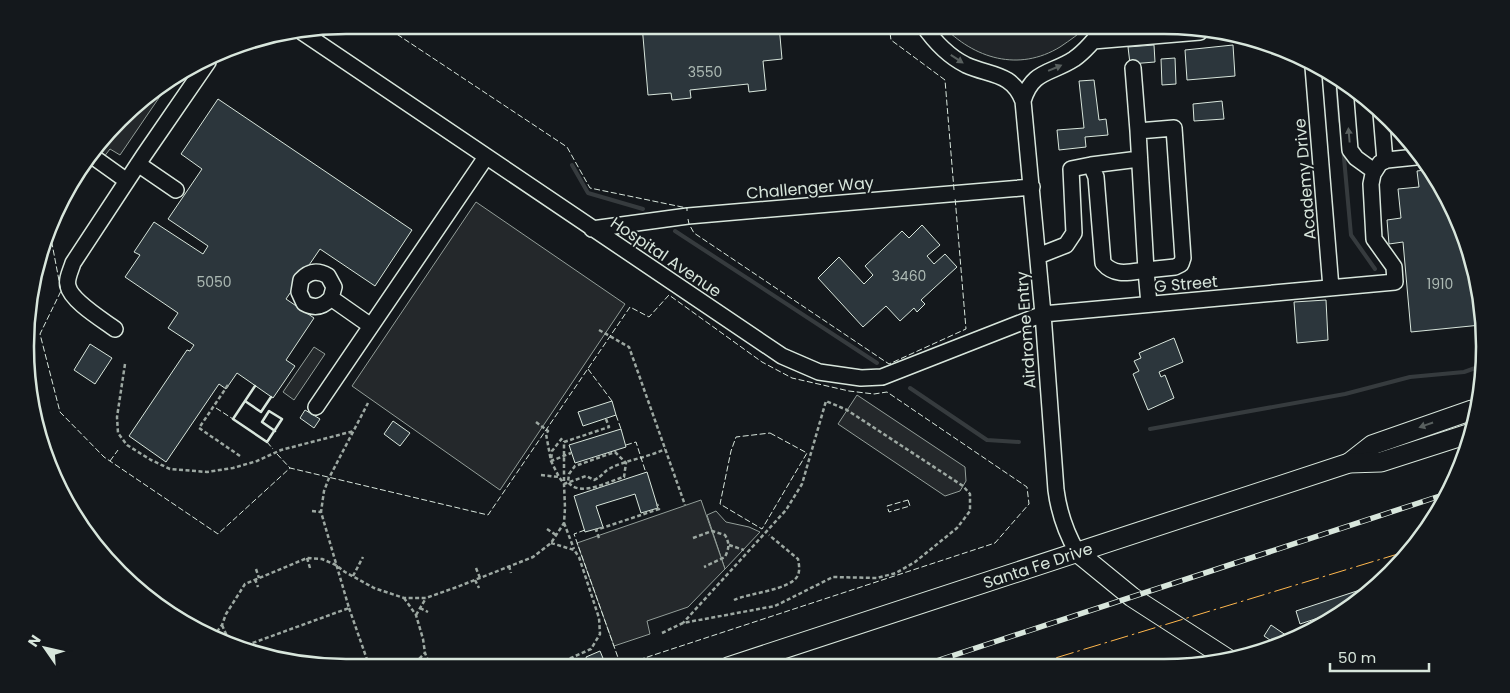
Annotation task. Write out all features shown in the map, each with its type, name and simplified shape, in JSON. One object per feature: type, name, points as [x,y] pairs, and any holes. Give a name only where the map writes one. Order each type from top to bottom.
[{"type":"main road","name":"Santa Fe Drive","points":[[1349,463],[1372,445],[1469,411]]},
{"type":"main road","name":"Santa Fe Drive","points":[[752,659],[1349,463],[1381,462],[1463,435]]},
{"type":"main road","points":[[1077,552],[1132,597],[1220,654]]},
{"type":"street","points":[[930,34],[942,48],[956,59],[974,68],[996,74],[1013,83],[1018,88],[1023,101]]},
{"type":"street","points":[[1023,101],[1028,88],[1036,77],[1074,59],[1099,34]]},
{"type":"street","points":[[1093,41],[1176,34]]},
{"type":"street","name":"Hospital Avenue","points":[[308,36],[782,356],[819,372],[861,378],[882,377],[1043,314]]},
{"type":"street","points":[[1134,68],[1149,304]]},
{"type":"street","name":"Academy Drive","points":[[1313,72],[1331,288]]},
{"type":"street","points":[[115,329],[83,305],[72,294],[68,286],[69,275],[73,263],[128,181],[194,75]]},
{"type":"street","points":[[1345,92],[1350,150],[1356,158],[1380,166],[1413,158]]},
{"type":"street","name":"Airdrome Entry","points":[[1023,101],[1059,512],[1064,527],[1077,552]]},
{"type":"street","points":[[1380,166],[1381,121]]},
{"type":"street","points":[[1090,165],[1096,177],[1103,263],[1107,268],[1119,273],[1175,267],[1181,264],[1183,258],[1174,128],[1138,131]]},
{"type":"street","points":[[316,407],[486,157]]},
{"type":"street","points":[[96,159],[128,181]]},
{"type":"street","points":[[1038,256],[1066,245],[1074,233],[1071,169],[1139,159]]},
{"type":"street","points":[[138,164],[176,190]]},
{"type":"street","name":"G Street","points":[[1043,314],[1395,282],[1394,267],[1374,239],[1371,184],[1380,166]]},
{"type":"street","name":"Challenger Way","points":[[592,229],[688,216],[1032,187]]},
{"type":"street","points":[[331,298],[371,326]]},
{"type":"path","points":[[599,330],[629,346],[685,505]]},
{"type":"path","points":[[125,364],[117,417],[118,433],[127,445],[170,469],[207,472],[233,468],[256,461],[281,450],[354,431]]},
{"type":"path","points":[[228,386],[199,428],[240,456]]},
{"type":"path","points":[[662,633],[683,624],[775,606],[834,577],[876,578],[896,573],[915,562],[957,528],[970,510],[970,494],[963,486],[847,410],[826,400],[802,484],[786,510],[683,624]]},
{"type":"path","points":[[367,659],[349,608],[321,512],[324,491],[368,402]]},
{"type":"path","points":[[566,659],[591,649],[600,634],[599,618],[579,557],[574,550],[564,523],[566,483],[564,442],[609,427],[606,419]]},
{"type":"path","points":[[536,422],[548,430],[546,434],[551,462],[559,476],[566,483],[576,488],[585,489],[624,477],[626,463]]},
{"type":"path","points":[[551,462],[552,451],[563,437]]},
{"type":"path","points":[[566,483],[586,476],[594,480],[603,476],[608,470],[665,450]]},
{"type":"path","points":[[566,483],[568,474],[574,466],[615,452],[626,463]]},
{"type":"path","points":[[551,462],[571,453]]},
{"type":"path","points":[[541,475],[559,476]]},
{"type":"path","points":[[599,538],[596,530],[659,509],[657,504]]},
{"type":"path","points":[[312,511],[321,512]]},
{"type":"path","points":[[218,631],[245,584],[307,558],[322,559],[336,565],[374,588],[404,598],[426,598],[533,557],[551,543],[564,523]]},
{"type":"path","points":[[547,529],[556,535]]},
{"type":"path","points":[[693,538],[712,531],[725,535],[729,541],[726,557],[704,567]]},
{"type":"path","points":[[734,600],[742,596],[763,593],[782,586],[795,580],[799,574],[798,559],[769,535]]},
{"type":"path","points":[[551,543],[574,550]]},
{"type":"path","points":[[729,545],[744,550]]},
{"type":"path","points":[[353,576],[363,557]]},
{"type":"path","points":[[307,558],[310,568]]},
{"type":"path","points":[[509,566],[511,573]]},
{"type":"path","points":[[476,568],[480,578]]},
{"type":"path","points":[[256,569],[259,578]]},
{"type":"path","points":[[255,579],[258,587]]},
{"type":"path","points":[[475,580],[479,588]]},
{"type":"path","points":[[404,598],[416,615],[427,659]]},
{"type":"path","points":[[416,615],[426,598]]},
{"type":"path","points":[[407,610],[410,606]]},
{"type":"path","points":[[248,644],[349,608]]},
{"type":"path","points":[[420,608],[428,612]]},
{"type":"path","points":[[222,625],[225,634]]},
{"type":"path","points":[[420,659],[425,654]]},
{"type":"shaded area","points":[[952,34],[1078,34],[1060,47],[1044,55],[1029,59],[1013,60],[983,53]]},
{"type":"shaded area","points":[[161,94],[120,155],[110,149],[97,166],[93,163],[111,140],[140,111]]},
{"type":"shaded area","points":[[476,202],[625,304],[500,490],[352,386]]},
{"type":"shaded area","points":[[314,347],[325,354],[294,400],[283,392]]},
{"type":"shaded area","points":[[857,395],[965,467],[966,481],[960,491],[945,496],[838,424]]},
{"type":"shaded area","points":[[701,500],[725,569],[688,607],[647,621],[650,634],[614,646],[577,543]]},
{"type":"shaded area","points":[[716,511],[726,522],[749,527],[760,532],[725,569],[707,515]]},
{"type":"building","points":[[643,34],[780,34],[782,59],[763,61],[766,90],[749,92],[748,84],[690,90],[691,98],[672,100],[671,93],[648,95]]},
{"type":"building","points":[[1154,45],[1155,62],[1130,64],[1128,47]]},
{"type":"building","points":[[1233,45],[1235,76],[1187,80],[1185,50]]},
{"type":"building","points":[[1175,58],[1176,84],[1162,85],[1161,59]]},
{"type":"building","points":[[1094,80],[1099,120],[1106,119],[1108,135],[1085,137],[1086,147],[1059,150],[1057,130],[1084,128],[1079,81]]},
{"type":"building","points":[[218,99],[412,230],[375,286],[320,249],[286,299],[314,318],[286,360],[295,366],[273,398],[237,373],[226,389],[219,384],[166,462],[129,436],[187,350],[190,351],[194,345],[168,328],[178,313],[125,277],[140,255],[134,252],[154,222],[203,254],[208,246],[168,219],[202,169],[181,154]]},
{"type":"building","points":[[1222,101],[1224,119],[1194,121],[1193,104]]},
{"type":"building","points":[[1422,170],[1434,190],[1460,246],[1470,285],[1476,326],[1411,332],[1403,242],[1389,244],[1387,220],[1401,218],[1398,189],[1419,187],[1417,171]]},
{"type":"building","points":[[922,225],[940,245],[927,256],[934,264],[945,254],[957,267],[921,300],[925,304],[917,312],[914,308],[900,321],[886,306],[863,327],[818,278],[839,257],[864,284],[873,275],[865,266],[902,231],[909,238]]},
{"type":"building","points":[[1326,300],[1328,340],[1297,343],[1294,302]]},
{"type":"building","points":[[1174,338],[1183,362],[1159,372],[1161,377],[1165,375],[1174,398],[1148,410],[1133,374],[1139,371],[1134,361],[1141,358],[1139,353]]},
{"type":"building","points":[[90,344],[112,358],[95,384],[74,370]]},
{"type":"building","points":[[612,401],[616,415],[583,426],[578,412]]},
{"type":"building","points":[[305,410],[320,419],[314,428],[300,418]]},
{"type":"building","points":[[393,421],[410,433],[400,446],[384,434]]},
{"type":"building","points":[[621,429],[626,447],[575,463],[569,445]]},
{"type":"building","points":[[647,472],[658,508],[641,513],[635,494],[596,506],[603,527],[585,532],[574,496]]},
{"type":"building","points":[[1360,590],[1320,617],[1300,624],[1296,611]]},
{"type":"building","points":[[1271,625],[1285,634],[1270,640],[1264,636]]},
{"type":"building","points":[[600,651],[603,659],[587,659],[586,657]]},
{"type":"waterway","points":[[1337,86],[1340,121]]},
{"type":"waterway","points":[[1343,147],[1351,235],[1375,269]]},
{"type":"waterway","points":[[572,165],[588,193],[643,209]]},
{"type":"waterway","points":[[675,231],[877,363]]},
{"type":"waterway","points":[[1150,429],[1345,394],[1410,377],[1464,372],[1476,368]]},
{"type":"waterway","points":[[910,388],[987,440],[1019,442]]},
{"type":"railway","points":[[942,659],[1437,497]]},
{"type":"fence","points":[[397,34],[567,147],[590,188],[687,208],[687,211]]},
{"type":"fence","points":[[890,34],[891,40],[945,80],[954,190]]},
{"type":"fence","points":[[688,219],[694,233],[889,364],[966,329],[955,197]]},
{"type":"fence","points":[[52,242],[61,291],[40,334],[60,412],[104,457],[218,534],[290,468],[488,515],[630,307],[649,317],[669,295],[762,362],[792,378],[849,391],[874,394],[887,392],[1027,487],[1029,504],[995,543],[641,659]]},
{"type":"fence","points":[[588,369],[612,401]]},
{"type":"fence","points":[[216,408],[233,419]]},
{"type":"fence","points":[[616,415],[621,429]]},
{"type":"fence","points":[[770,433],[807,453],[762,529],[720,504],[731,451],[736,437],[770,433]]},
{"type":"fence","points":[[267,442],[273,449]]},
{"type":"fence","points":[[626,445],[636,442],[646,473]]},
{"type":"fence","points":[[110,461],[118,450]]},
{"type":"fence","points":[[277,454],[290,468]]},
{"type":"fence","points":[[908,500],[910,506],[889,512],[887,506],[908,500]]},
{"type":"fence","points":[[585,530],[574,534],[619,659]]},
{"type":"wall","points":[[255,386],[233,419],[267,442],[282,419],[269,411],[262,422],[275,431]]},
{"type":"wall","points":[[245,401],[261,412],[271,397]]},
{"type":"power","points":[[1052,659],[1398,554]]}]
